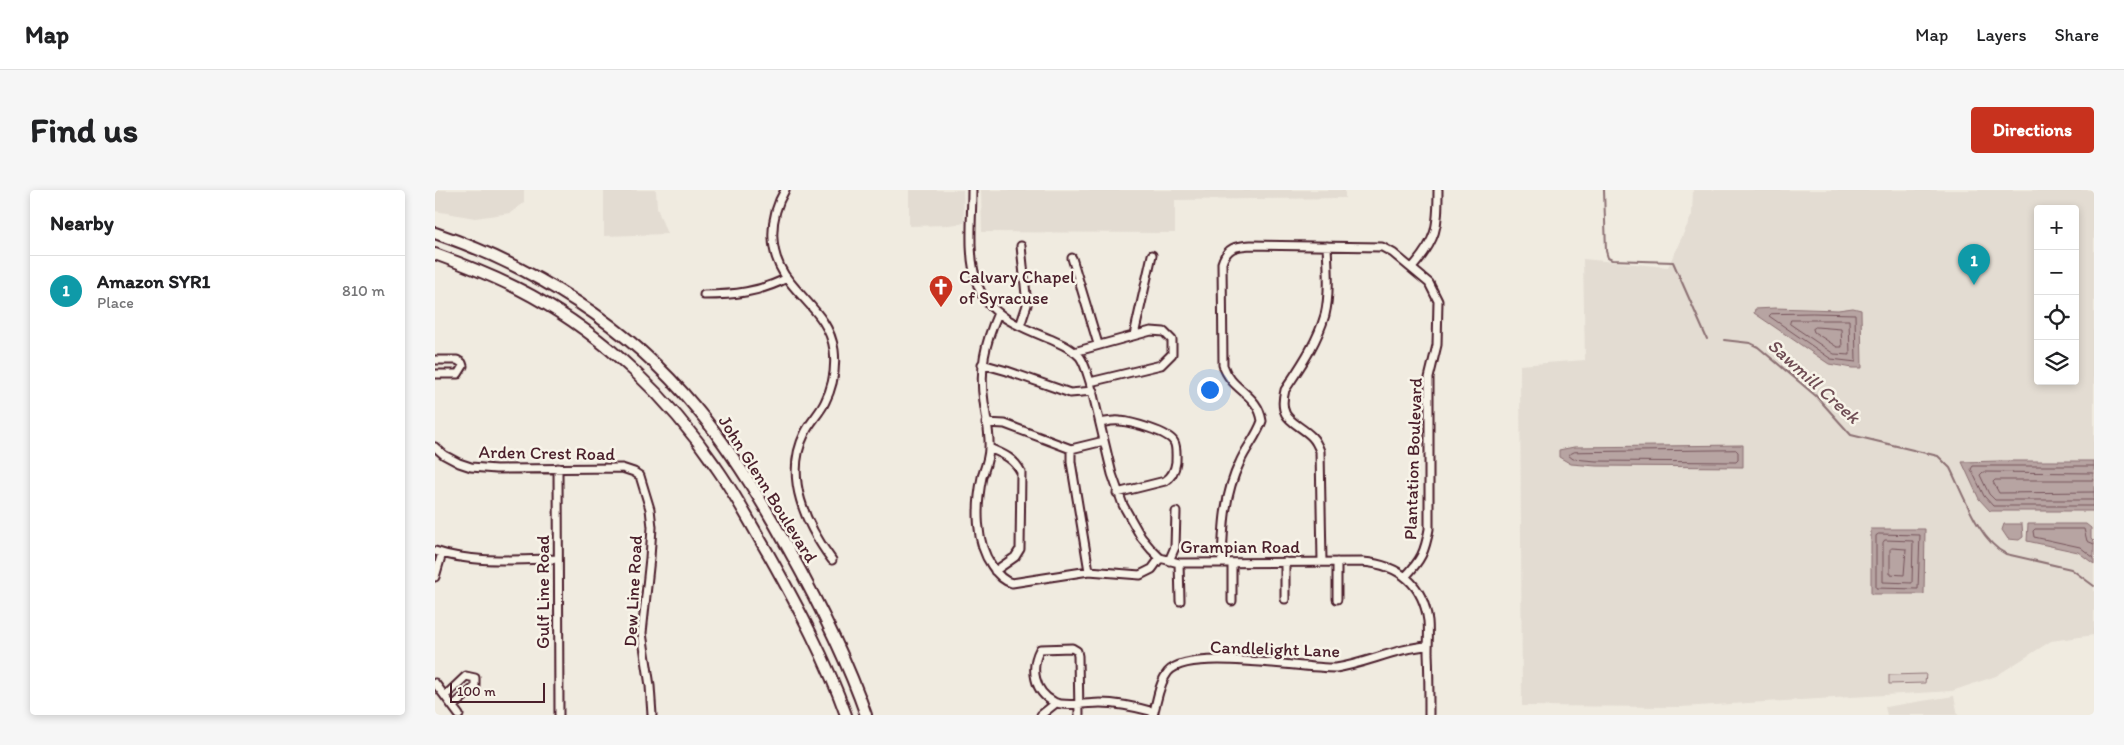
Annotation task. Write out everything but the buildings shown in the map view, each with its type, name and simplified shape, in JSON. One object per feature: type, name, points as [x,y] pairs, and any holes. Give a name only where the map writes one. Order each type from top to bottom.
[{"type":"main road","name":"John Glenn Boulevard","points":[[435,233],[489,253],[564,292],[623,335],[662,371],[695,406],[739,466],[810,588],[841,650],[866,715]]},
{"type":"main road","name":"John Glenn Boulevard","points":[[435,254],[484,272],[553,309],[609,349],[675,413],[717,468],[757,535],[802,615],[824,660],[846,715]]},
{"type":"street","points":[[785,190],[777,204],[773,231],[775,254],[780,268],[787,278],[820,315],[829,329],[834,348],[834,375],[831,389],[825,402],[805,432],[800,444],[796,472],[804,515],[815,536],[832,560]]},
{"type":"street","name":"Grampian Road","points":[[972,190],[972,263],[981,292],[998,313],[1020,326],[1066,346],[1074,352],[1085,366],[1093,391],[1117,493],[1141,537],[1160,558],[1179,563],[1337,562],[1377,563],[1388,566],[1405,577],[1417,589],[1424,602],[1428,623],[1429,715]]},
{"type":"street","points":[[1412,268],[1425,253],[1435,233],[1438,215],[1438,190]]},
{"type":"street","name":"Plantation Boulevard","points":[[1222,563],[1225,504],[1240,462],[1262,422],[1261,413],[1252,398],[1236,388],[1228,378],[1223,365],[1222,263],[1225,255],[1232,248],[1251,245],[1382,248],[1393,253],[1412,268],[1434,290],[1439,311],[1436,351],[1429,378],[1429,529],[1422,556],[1405,577]]},
{"type":"street","points":[[1020,326],[1027,305],[1021,246]]},
{"type":"street","points":[[1321,562],[1322,461],[1320,451],[1311,436],[1290,422],[1284,406],[1285,390],[1317,336],[1325,314],[1328,284],[1327,246]]},
{"type":"street","points":[[1134,335],[1152,255]]},
{"type":"street","points":[[1073,258],[1097,344]]},
{"type":"street","points":[[704,295],[743,293],[774,285],[787,278]]},
{"type":"street","points":[[998,313],[987,339],[981,380],[989,448],[979,493],[978,513],[982,545],[986,558],[995,571],[1007,582],[1012,583],[1089,571],[1141,576],[1152,569],[1160,558]]},
{"type":"street","points":[[1074,352],[1097,344],[1158,330],[1164,332],[1172,340],[1172,354],[1165,363],[1090,382]]},
{"type":"street","points":[[435,360],[457,360],[463,366],[458,374],[435,374]]},
{"type":"street","points":[[982,364],[1070,393],[1093,391]]},
{"type":"street","points":[[1100,423],[1126,422],[1166,434],[1174,441],[1176,446],[1176,463],[1170,478],[1165,481],[1117,493]]},
{"type":"street","points":[[987,423],[1005,424],[1071,449],[1104,441]]},
{"type":"street","name":"Arden Crest Road","points":[[435,447],[444,455],[471,467],[495,469],[622,468],[634,472]]},
{"type":"street","points":[[989,448],[1009,457],[1017,464],[1021,472],[1022,537],[1020,549],[1015,557],[995,571]]},
{"type":"street","points":[[1071,449],[1071,462],[1089,571]]},
{"type":"street","name":"Gulf Line Road","points":[[559,468],[559,715]]},
{"type":"street","name":"Dew Line Road","points":[[634,472],[641,479],[650,508],[652,528],[643,633],[652,715]]},
{"type":"street","points":[[1169,561],[1175,547],[1176,512]]},
{"type":"street","points":[[435,577],[439,552],[477,558],[558,559]]},
{"type":"street","points":[[1285,562],[1285,599]]},
{"type":"street","points":[[1337,562],[1337,599]]},
{"type":"street","points":[[1179,563],[1180,601]]},
{"type":"street","points":[[1232,563],[1232,601]]},
{"type":"street","name":"Candlelight Lane","points":[[1153,714],[1164,678],[1168,672],[1178,664],[1190,661],[1233,661],[1336,668],[1353,666],[1400,649],[1428,646]]},
{"type":"street","points":[[1079,715],[1079,703],[1078,656],[1077,651],[1072,648],[1045,647],[1038,650],[1035,678],[1040,692],[1056,703],[1079,703],[1123,704],[1153,714]]},
{"type":"street","points":[[446,695],[466,676],[475,678],[475,687],[453,706]]},
{"type":"street","points":[[435,684],[446,695],[459,715]]},
{"type":"street","points":[[1041,715],[1056,703]]},
{"type":"shaded area","points":[[435,190],[524,190],[524,203],[510,213],[475,218],[435,211]]},
{"type":"shaded area","points":[[604,190],[656,190],[657,208],[667,234],[604,236]]},
{"type":"shaded area","points":[[909,190],[963,190],[964,223],[909,226]]},
{"type":"shaded area","points":[[981,190],[1345,190],[1345,198],[1175,200],[1175,233],[982,232]]},
{"type":"shaded area","points":[[1693,190],[2094,190],[2094,635],[2051,641],[1996,676],[1952,691],[1681,707],[1522,706],[1520,365],[1585,360],[1583,259],[1668,267],[1692,215]]},
{"type":"shaded area","points":[[1926,674],[1925,683],[1889,684],[1889,675]]},
{"type":"shaded area","points":[[1954,696],[1958,715],[1887,715],[1885,707]]},
{"type":"water","points":[[1853,308],[1861,310],[1862,368],[1829,364],[1754,313],[1755,309],[1838,310]]},
{"type":"water","points":[[1743,445],[1743,467],[1596,466],[1571,464],[1559,457],[1559,450],[1574,447]]},
{"type":"water","points":[[2094,461],[2094,511],[1990,511],[1979,499],[1962,462]]},
{"type":"water","points":[[2004,524],[2022,524],[2023,537],[2019,540],[2008,539],[2002,530]]},
{"type":"water","points":[[2028,524],[2086,524],[2091,528],[2091,538],[2094,541],[2094,564],[2078,552],[2027,541]]},
{"type":"water","points":[[1871,529],[1925,529],[1924,594],[1871,594]]},
{"type":"waterway","name":"Sawmill Creek","points":[[1604,190],[1606,251],[1608,258],[1612,260],[1673,262],[1707,339]]},
{"type":"waterway","name":"Sawmill Creek","points":[[1724,340],[1750,343],[1758,347],[1816,396],[1851,435],[1938,456],[1950,468],[1973,516],[1996,548],[2006,554],[2071,569],[2094,586]]},
{"type":"place","name":"Amazon SYR1","points":[[1974,285]]},
{"type":"place","name":"Calvary Chapel of Syracuse","points":[[941,308]]}]
